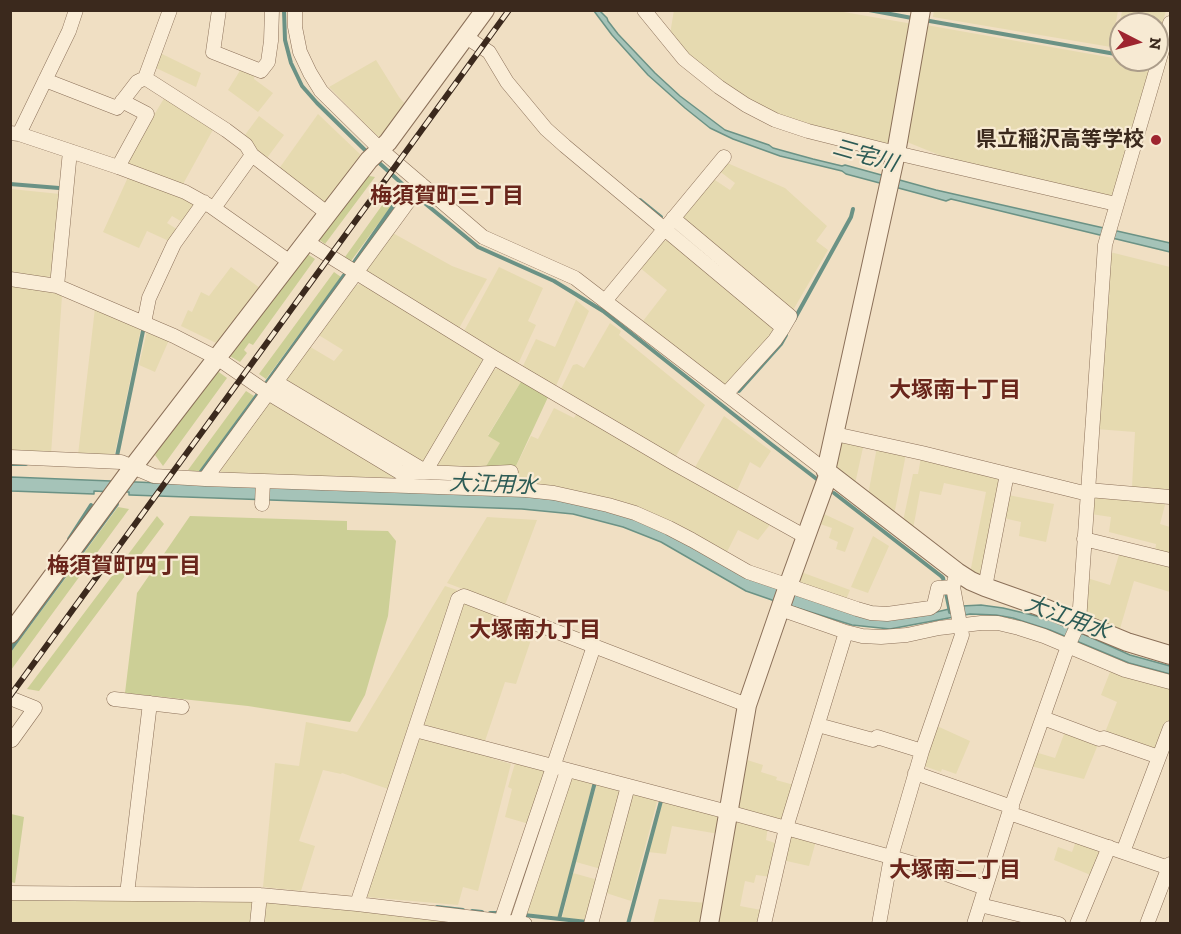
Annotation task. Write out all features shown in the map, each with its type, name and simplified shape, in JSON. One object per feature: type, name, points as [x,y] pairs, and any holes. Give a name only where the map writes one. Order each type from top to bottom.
[{"type":"street","points":[[76,10],[69,31],[45,80],[15,133],[118,167],[184,192],[210,206],[290,262]]},
{"type":"street","points":[[45,80],[117,108],[137,82],[146,78],[170,10]]},
{"type":"street","points":[[219,10],[213,52],[261,71],[268,62],[272,10]]},
{"type":"street","points":[[296,10],[295,27],[300,52],[310,73],[321,91],[375,154],[417,190],[483,237],[575,278],[828,472],[950,583],[962,635],[915,773],[891,857],[879,924]]},
{"type":"street","points":[[644,10],[684,59],[719,87],[746,105],[775,120],[895,159],[1116,204]]},
{"type":"street","points":[[709,924],[747,705],[828,472],[895,159],[921,10]]},
{"type":"street","points":[[10,634],[129,472],[305,241],[375,154],[388,142],[474,20],[507,82],[546,129],[565,146],[668,223],[783,328],[776,340],[726,394]]},
{"type":"street","points":[[974,924],[1010,810],[1068,646],[1079,622],[1106,242],[1170,23]]},
{"type":"street","points":[[146,78],[226,130],[246,145],[252,155],[327,213]]},
{"type":"street","points":[[118,167],[147,114],[122,101]]},
{"type":"street","points":[[57,286],[70,151]]},
{"type":"street","points":[[147,324],[148,298],[174,244],[210,206],[252,155]]},
{"type":"street","points":[[605,301],[724,157]]},
{"type":"street","points":[[205,479],[417,190]]},
{"type":"street","points":[[305,241],[493,357],[675,464],[806,537]]},
{"type":"street","points":[[10,279],[57,286],[174,336],[425,471],[471,474],[511,472]]},
{"type":"street","points":[[425,471],[493,357]]},
{"type":"street","points":[[835,434],[1088,492],[1170,496]]},
{"type":"street","points":[[10,457],[121,462],[129,472],[154,476],[263,482],[526,490],[554,493],[635,513],[692,540],[748,572],[787,587],[871,613],[887,614],[930,608],[934,605],[938,588],[950,583],[971,580],[1127,642],[1169,650]]},
{"type":"street","points":[[985,587],[1007,474]]},
{"type":"street","points":[[262,503],[263,482]]},
{"type":"street","points":[[1084,538],[1170,560]]},
{"type":"street","points":[[357,904],[458,599],[464,596],[747,705]]},
{"type":"street","points":[[780,608],[862,636],[894,637],[960,624],[998,623],[1044,636],[1125,670],[1170,682]]},
{"type":"street","points":[[764,924],[786,828],[846,632]]},
{"type":"street","points":[[10,893],[260,895],[511,922],[560,769],[594,646]]},
{"type":"street","points":[[10,698],[35,708],[12,740]]},
{"type":"street","points":[[114,699],[182,707]]},
{"type":"street","points":[[127,894],[150,704]]},
{"type":"street","points":[[1043,718],[1163,761]]},
{"type":"street","points":[[818,724],[873,740],[878,737],[922,751]]},
{"type":"street","points":[[1123,852],[1163,761],[1170,728]]},
{"type":"street","points":[[415,730],[891,857],[985,888]]},
{"type":"street","points":[[915,773],[1109,848],[1170,866],[1147,924]]},
{"type":"street","points":[[591,924],[628,786]]},
{"type":"street","points":[[1077,924],[1109,848]]},
{"type":"street","points":[[257,924],[260,895]]},
{"type":"street","points":[[980,905],[1059,924]]},
{"type":"shaded area","points":[[674,10],[838,11],[913,24],[889,145],[801,123],[776,114],[717,80],[688,55],[670,34]]},
{"type":"shaded area","points":[[934,10],[1118,10],[1118,12],[1109,12],[1109,47],[933,17]]},
{"type":"shaded area","points":[[1122,11],[1166,11],[1166,12]]},
{"type":"shaded area","points":[[926,25],[1109,57],[1109,72],[1151,72],[1115,194],[1108,197],[949,159],[907,142]]},
{"type":"shaded area","points":[[158,52],[201,73],[196,87],[154,67]]},
{"type":"shaded area","points":[[376,60],[406,105],[383,137],[377,136],[329,87]]},
{"type":"shaded area","points":[[241,69],[254,74],[254,79],[273,93],[258,112],[228,90]]},
{"type":"shaded area","points":[[166,95],[215,126],[182,186],[126,162]]},
{"type":"shaded area","points":[[318,114],[361,155],[324,204],[278,170]]},
{"type":"shaded area","points":[[259,116],[284,135],[264,162],[242,139]]},
{"type":"shaded area","points":[[725,162],[785,188],[827,226],[816,241],[828,250],[792,312],[683,221],[683,213],[712,178],[730,190],[735,183],[718,170]]},
{"type":"shaded area","points":[[129,175],[198,205],[184,223],[172,216],[167,223],[180,231],[171,242],[147,231],[139,248],[103,232]]},
{"type":"shaded area","points":[[11,189],[60,194],[52,275],[44,279],[11,275]]},
{"type":"shaded area","points":[[391,232],[452,266],[487,279],[458,330],[367,275],[366,268]]},
{"type":"shaded area","points":[[661,241],[670,241],[772,324],[772,336],[729,383],[722,385],[643,321],[667,290],[639,267]]},
{"type":"shaded area","points":[[1110,252],[1170,267],[1170,490],[1132,487],[1135,432],[1096,429]]},
{"type":"shaded area","points":[[231,267],[260,288],[216,343],[181,326],[188,310],[192,312],[201,292],[209,296]]},
{"type":"shaded area","points":[[499,267],[543,288],[528,321],[536,325],[519,362],[514,363],[463,333]]},
{"type":"shaded area","points":[[362,284],[481,355],[483,364],[423,462],[418,462],[283,380],[307,345],[334,361],[343,350],[317,334],[354,285]]},
{"type":"shaded area","points":[[11,285],[50,289],[62,296],[51,454],[11,452]]},
{"type":"shaded area","points":[[576,300],[589,311],[555,388],[522,368],[536,339],[555,347]]},
{"type":"shaded area","points":[[95,308],[141,328],[114,457],[78,455]]},
{"type":"shaded area","points":[[610,323],[621,331],[619,335],[705,405],[675,458],[562,392],[561,389],[573,365],[577,364],[584,368]]},
{"type":"shaded area","points":[[147,331],[169,340],[155,372],[139,365]]},
{"type":"shaded area","points":[[500,367],[522,380],[488,435],[501,443],[485,468],[437,467],[435,464],[492,371]]},
{"type":"shaded area","points":[[268,402],[275,403],[398,478],[221,474],[220,469]]},
{"type":"shaded area","points":[[554,408],[574,418],[578,411],[772,522],[758,540],[738,530],[727,552],[644,509],[609,498],[546,486],[507,484],[531,436],[538,439]]},
{"type":"shaded area","points":[[724,416],[771,451],[760,468],[750,462],[736,493],[694,469]]},
{"type":"shaded area","points":[[840,441],[864,443],[855,484],[836,469]]},
{"type":"shaded area","points":[[877,447],[906,454],[894,515],[868,495]]},
{"type":"shaded area","points":[[921,457],[1000,476],[981,578],[970,573],[986,492],[944,483],[941,495],[920,491],[913,529],[903,521],[913,474],[918,474]]},
{"type":"shaded area","points":[[1008,495],[1054,504],[1046,542],[1019,536],[1021,522],[1003,518]]},
{"type":"shaded area","points":[[1095,495],[1166,501],[1160,524],[1170,527],[1170,556],[1155,552],[1156,544],[1109,532],[1111,517],[1091,514]]},
{"type":"shaded area","points":[[824,514],[854,528],[845,552],[836,549],[838,542],[829,538],[832,528],[820,524]]},
{"type":"shaded area","points":[[487,517],[537,520],[505,605],[447,583]]},
{"type":"shaded area","points":[[873,536],[889,546],[868,593],[851,587]]},
{"type":"shaded area","points":[[1120,551],[1170,564],[1170,592],[1134,581],[1119,632],[1087,617],[1084,611],[1087,578],[1110,585]]},
{"type":"shaded area","points":[[801,572],[850,590],[845,602],[796,585]]},
{"type":"shaded area","points":[[445,586],[457,590],[391,790],[342,773],[323,770],[299,841],[315,846],[301,891],[263,887],[275,763],[299,766],[306,722],[357,732]]},
{"type":"shaded area","points":[[465,600],[535,628],[516,684],[505,682],[485,741],[425,725],[423,722]]},
{"type":"shaded area","points":[[1112,667],[1170,685],[1170,718],[1159,748],[1154,752],[1104,735],[1117,702],[1101,695]]},
{"type":"shaded area","points":[[937,726],[970,741],[956,774],[924,766]]},
{"type":"shaded area","points":[[1066,729],[1099,742],[1084,779],[1030,766],[1035,752],[1055,758]]},
{"type":"shaded area","points":[[420,734],[492,754],[491,758],[511,764],[478,891],[463,887],[458,905],[366,897]]},
{"type":"shaded area","points":[[744,759],[763,765],[761,772],[777,777],[776,780],[794,785],[782,821],[739,809],[736,806]]},
{"type":"shaded area","points":[[516,760],[546,769],[529,824],[505,817],[512,789],[508,787]]},
{"type":"shaded area","points":[[569,775],[593,782],[558,917],[523,913]]},
{"type":"shaded area","points":[[597,783],[623,789],[601,869],[576,862]]},
{"type":"shaded area","points":[[630,791],[658,798],[631,901],[603,892]]},
{"type":"shaded area","points":[[662,800],[719,814],[719,834],[672,826],[666,854],[648,852]]},
{"type":"shaded area","points":[[735,819],[768,826],[766,840],[778,844],[771,877],[756,875],[754,883],[745,881],[740,906],[761,910],[760,923],[714,924]]},
{"type":"shaded area","points":[[787,834],[816,841],[809,866],[782,860]]},
{"type":"shaded area","points":[[1076,841],[1097,848],[1096,851],[1103,854],[1093,876],[1054,860],[1058,847],[1072,852]]},
{"type":"shaded area","points":[[573,873],[598,880],[587,920],[562,918]]},
{"type":"shaded area","points":[[11,897],[251,900],[255,905],[253,923],[11,924]]},
{"type":"shaded area","points":[[265,899],[468,924],[260,924]]},
{"type":"shaded area","points":[[659,899],[707,903],[703,923],[653,924]]},
{"type":"green space","points":[[364,175],[375,177],[325,244],[317,238]]},
{"type":"green space","points":[[393,190],[397,198],[351,261],[345,257]]},
{"type":"green space","points":[[306,253],[315,259],[253,345],[249,343],[244,350],[247,353],[240,362],[228,355]]},
{"type":"green space","points":[[334,272],[341,277],[266,379],[259,374]]},
{"type":"green space","points":[[216,370],[227,378],[163,466],[155,455]]},
{"type":"green space","points":[[522,380],[549,395],[515,468],[485,468],[500,443],[488,436]]},
{"type":"green space","points":[[246,391],[254,396],[199,472],[188,470]]},
{"type":"green space","points":[[118,507],[129,509],[11,670],[11,652]]},
{"type":"green space","points":[[157,516],[164,524],[39,691],[27,689]]},
{"type":"green space","points":[[190,516],[347,521],[347,530],[388,531],[396,541],[388,616],[365,695],[350,722],[248,706],[125,693],[137,593]]},
{"type":"green space","points":[[11,814],[24,817],[15,883],[11,882]]},
{"type":"water","points":[[594,11],[600,11],[618,34],[680,96],[725,130],[773,148],[813,159],[845,165],[936,190],[1170,243],[1170,252],[951,199],[946,201],[780,156],[733,139],[710,128],[648,75]]},
{"type":"water","points":[[11,477],[542,495],[632,515],[746,576],[915,617],[962,606],[981,605],[1003,608],[1052,620],[1130,655],[1170,666],[1170,674],[1129,663],[1050,630],[996,615],[970,614],[890,629],[852,625],[791,606],[776,604],[772,600],[746,591],[661,542],[623,527],[573,514],[522,509],[129,495],[129,492],[94,491],[94,494],[11,491]]},
{"type":"waterway","name":"大江用水","points":[[284,10],[285,40],[291,63],[302,86],[368,153]]},
{"type":"waterway","points":[[869,10],[912,18]]},
{"type":"waterway","points":[[924,20],[1109,53]]},
{"type":"waterway","name":"大江用水","points":[[376,160],[410,191]]},
{"type":"waterway","points":[[10,184],[59,188]]},
{"type":"waterway","name":"大江用水","points":[[416,196],[478,247],[554,281],[603,311],[818,480]]},
{"type":"waterway","points":[[353,264],[398,199]]},
{"type":"waterway","points":[[640,200],[661,217]]},
{"type":"waterway","points":[[794,320],[851,217],[853,209]]},
{"type":"waterway","points":[[267,382],[345,274]]},
{"type":"waterway","points":[[117,456],[143,331]]},
{"type":"waterway","points":[[739,391],[781,344],[786,335]]},
{"type":"waterway","points":[[200,473],[258,394]]},
{"type":"waterway","points":[[10,464],[26,464]]},
{"type":"waterway","points":[[494,479],[508,479]]},
{"type":"waterway","name":"大江用水","points":[[834,493],[943,578],[950,612]]},
{"type":"waterway","points":[[10,650],[117,504]]},
{"type":"waterway","points":[[69,539],[91,505]]},
{"type":"waterway","points":[[538,834],[557,778]]},
{"type":"waterway","points":[[559,919],[595,782]]},
{"type":"waterway","points":[[628,924],[661,801]]},
{"type":"waterway","points":[[437,907],[463,910]]},
{"type":"waterway","points":[[472,911],[482,912]]},
{"type":"waterway","points":[[490,913],[496,913]]},
{"type":"waterway","points":[[524,915],[587,922]]},
{"type":"railway","points":[[10,696],[509,10]]},
{"type":"place","name":"県立稲沢高等学校","points":[[1156,140]]},
{"type":"district","name":"梅須賀町三丁目","points":[[447,197]]},
{"type":"district","name":"大塚南十丁目","points":[[955,391]]},
{"type":"district","name":"梅須賀町四丁目","points":[[124,567]]},
{"type":"district","name":"大塚南九丁目","points":[[535,631]]},
{"type":"district","name":"大塚南二丁目","points":[[955,871]]},
{"type":"water label","name":"三宅川","points":[[865,156]]}]
